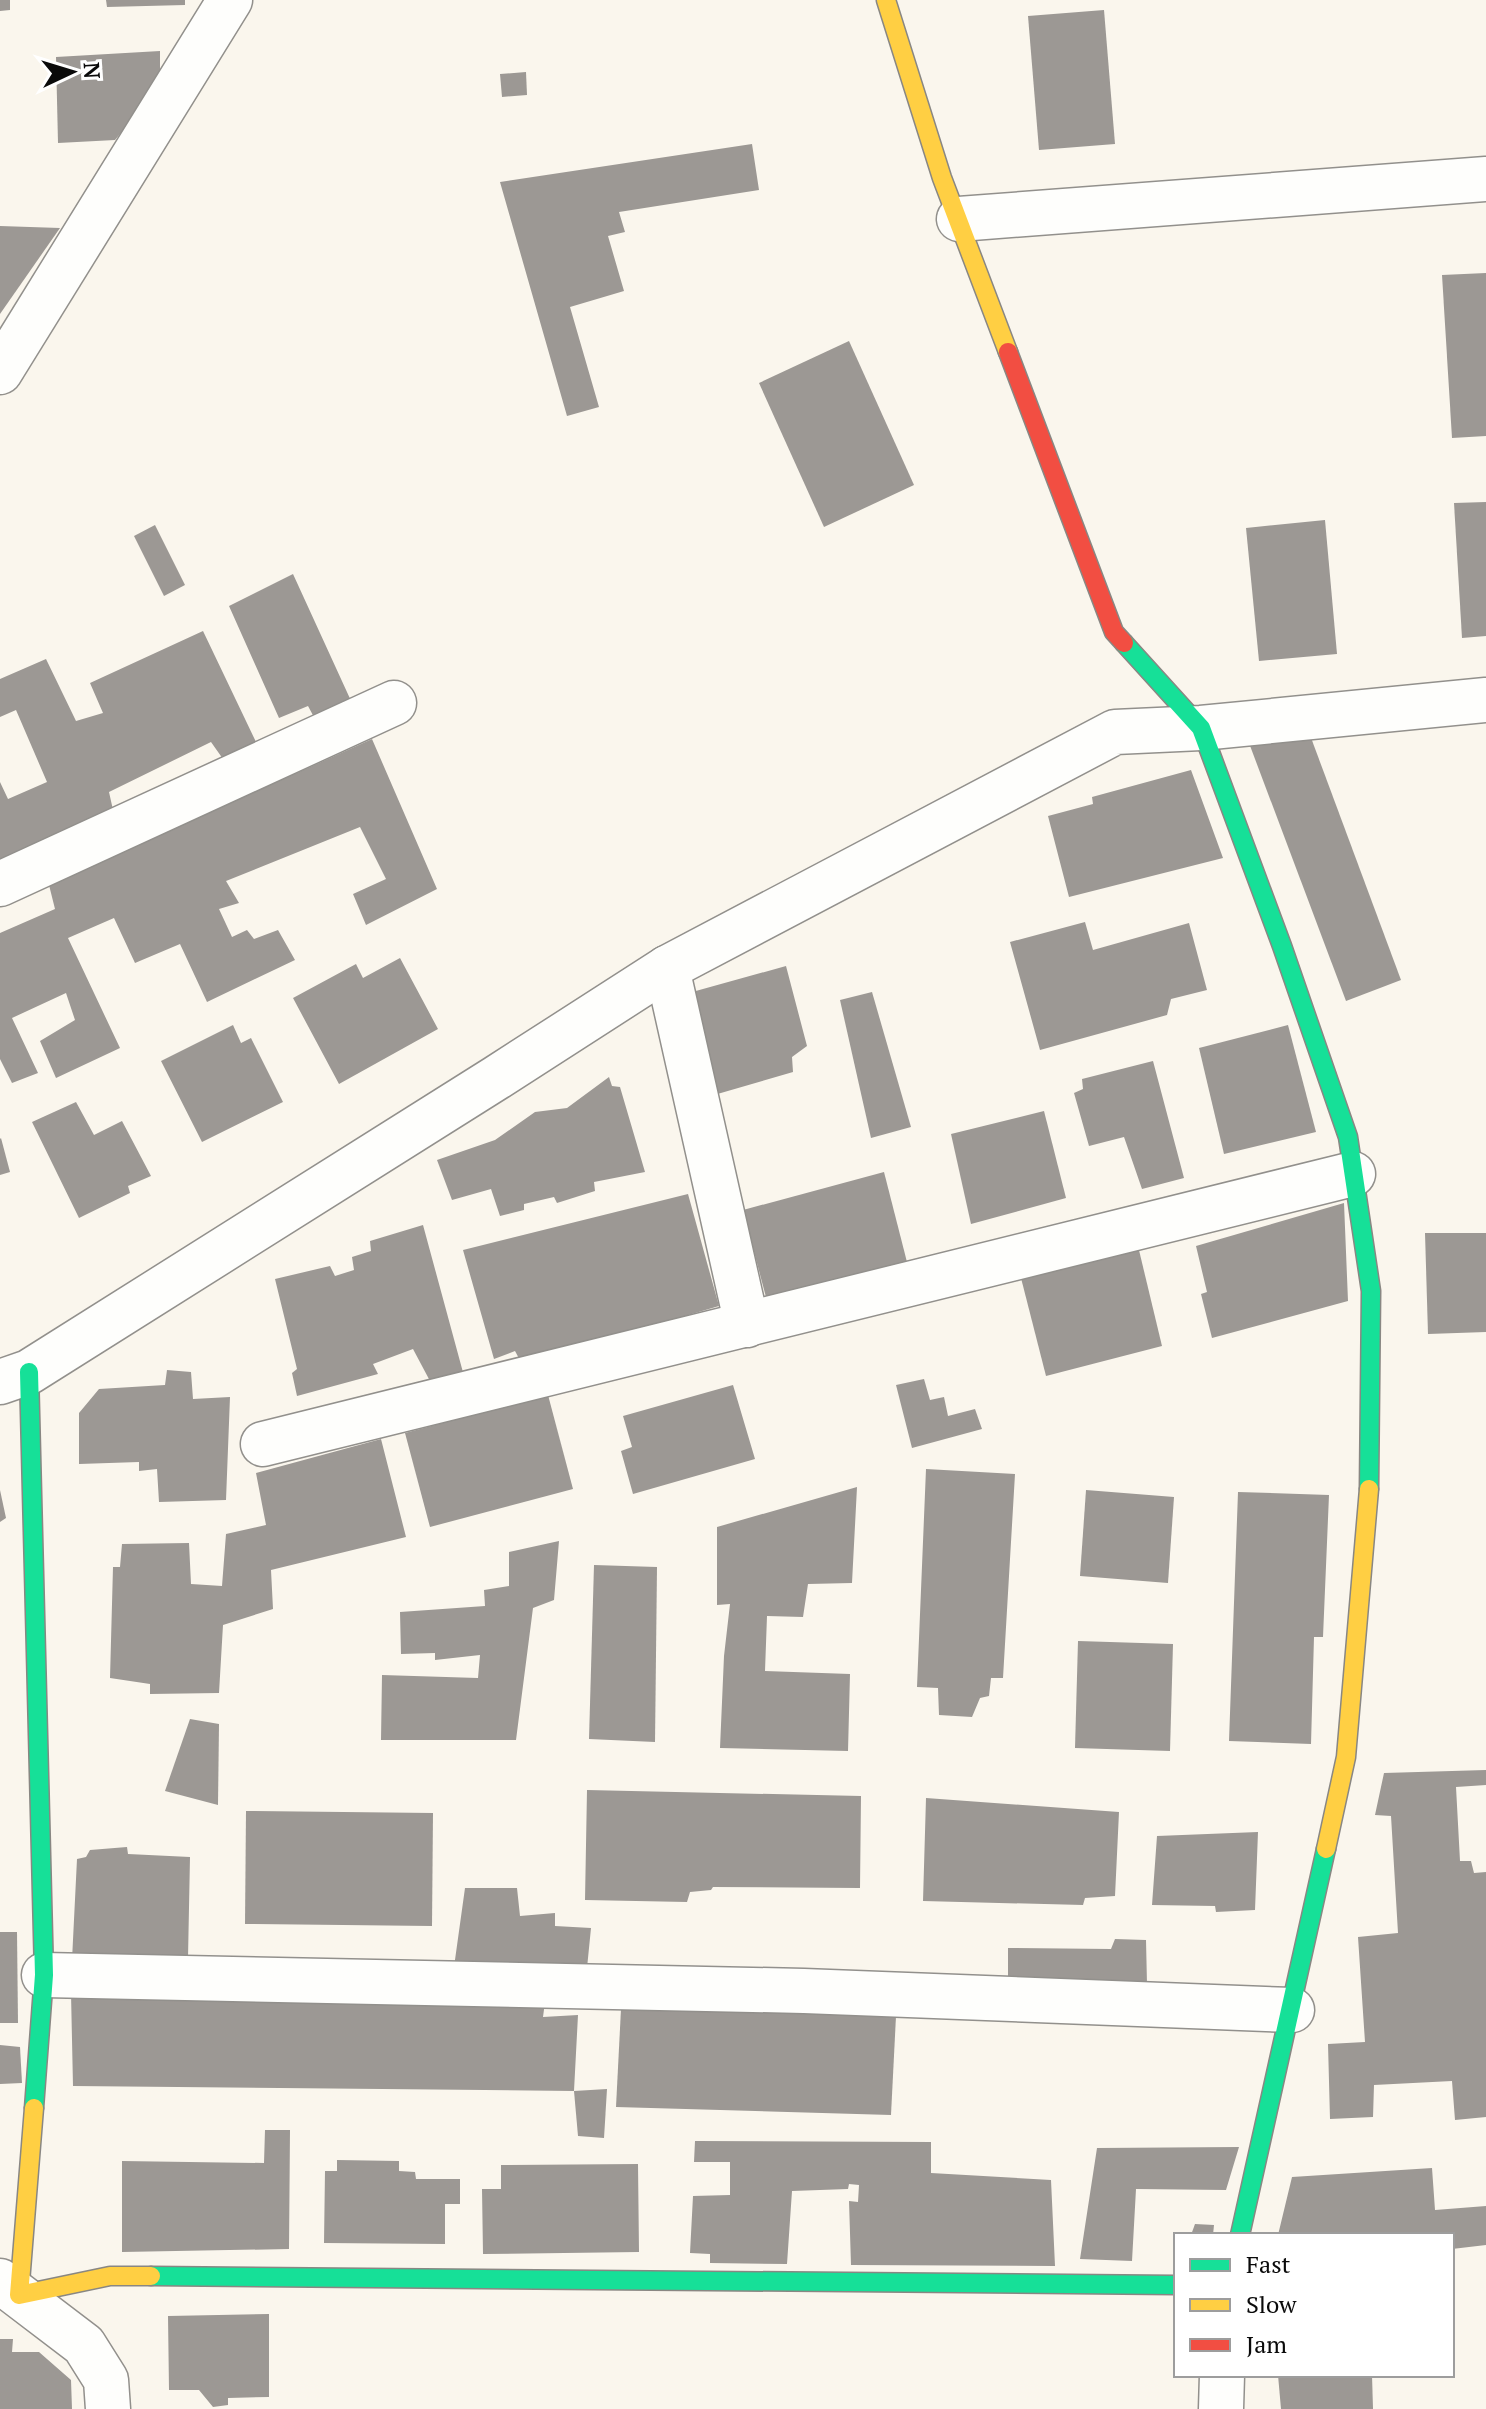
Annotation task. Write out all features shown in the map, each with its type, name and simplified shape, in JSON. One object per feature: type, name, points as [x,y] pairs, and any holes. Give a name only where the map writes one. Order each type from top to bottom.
[{"type":"street","points":[[0,372],[230,0]]},
{"type":"street","points":[[886,0],[942,178],[1114,632],[1201,728],[1282,946],[1348,1137],[1371,1291],[1369,1503],[1346,1757],[1240,2233]]},
{"type":"street","points":[[959,219],[1486,179]]},
{"type":"street","points":[[9,2288],[44,1975],[14,1377],[496,1078],[667,968],[1115,732],[1201,728],[1486,700]]},
{"type":"street","points":[[0,884],[394,703]]},
{"type":"street","points":[[667,968],[747,1325]]},
{"type":"street","points":[[263,1444],[1353,1174]]},
{"type":"street","points":[[44,1975],[804,1991],[1292,2010]]},
{"type":"street","points":[[9,2288],[110,2276],[1174,2285]]},
{"type":"street","points":[[9,2288],[84,2345],[107,2394]]},
{"type":"street","points":[[1221,2409],[1222,2377]]},
{"type":"building","points":[[0,0],[10,0],[10,10],[0,11]]},
{"type":"building","points":[[106,0],[185,0],[185,5],[107,7]]},
{"type":"building","points":[[1104,10],[1115,144],[1039,150],[1028,16]]},
{"type":"building","points":[[160,51],[160,86],[115,140],[58,143],[56,57]]},
{"type":"building","points":[[526,72],[527,95],[502,97],[500,74]]},
{"type":"building","points":[[752,144],[759,190],[619,212],[625,232],[608,236],[624,291],[570,307],[599,407],[567,416],[500,182]]},
{"type":"building","points":[[0,226],[60,228],[0,314]]},
{"type":"building","points":[[1486,273],[1486,436],[1452,438],[1442,275]]},
{"type":"building","points":[[849,341],[914,485],[824,527],[759,383]]},
{"type":"building","points":[[1486,502],[1486,636],[1462,638],[1454,503]]},
{"type":"building","points":[[1325,520],[1337,654],[1259,661],[1246,528]]},
{"type":"building","points":[[155,525],[185,585],[164,596],[134,536]]},
{"type":"building","points":[[293,574],[352,703],[315,719],[308,706],[279,718],[229,606]]},
{"type":"building","points":[[203,631],[256,742],[223,759],[211,742],[109,792],[113,810],[0,867],[0,782],[8,799],[47,782],[16,710],[0,717],[0,679],[46,659],[76,721],[103,713],[90,683]]},
{"type":"building","points":[[1310,735],[1401,980],[1346,1001],[1249,743]]},
{"type":"building","points":[[372,739],[437,889],[366,925],[353,894],[386,879],[360,827],[226,881],[239,903],[219,909],[232,937],[247,930],[254,939],[278,930],[295,960],[207,1002],[180,944],[135,963],[114,918],[68,938],[120,1048],[56,1078],[40,1041],[75,1020],[66,993],[12,1018],[38,1073],[12,1083],[0,1059],[0,933],[55,909],[49,885]]},
{"type":"building","points":[[1191,770],[1223,858],[1069,897],[1048,816],[1093,804],[1092,797]]},
{"type":"building","points":[[1085,922],[1093,950],[1189,923],[1207,990],[1171,999],[1167,1015],[1040,1050],[1010,942]]},
{"type":"building","points":[[400,958],[438,1029],[339,1084],[293,998],[356,964],[363,978]]},
{"type":"building","points":[[786,966],[807,1046],[792,1057],[793,1072],[714,1095],[685,994]]},
{"type":"building","points":[[872,992],[911,1127],[871,1138],[840,1000]]},
{"type":"building","points":[[233,1025],[241,1043],[251,1038],[283,1102],[202,1142],[161,1061]]},
{"type":"building","points":[[1288,1025],[1316,1132],[1224,1154],[1199,1048]]},
{"type":"building","points":[[1153,1061],[1184,1178],[1142,1189],[1124,1137],[1089,1146],[1074,1093],[1083,1089],[1082,1079]]},
{"type":"building","points":[[609,1077],[612,1086],[620,1087],[645,1172],[594,1182],[595,1191],[557,1203],[554,1197],[524,1204],[524,1210],[500,1216],[491,1189],[452,1200],[437,1160],[495,1140],[535,1112],[567,1108]]},
{"type":"building","points":[[76,1102],[94,1135],[122,1121],[151,1176],[128,1186],[130,1193],[79,1218],[32,1122]]},
{"type":"building","points":[[1044,1111],[1066,1198],[971,1224],[951,1134]]},
{"type":"building","points":[[0,1139],[10,1172],[0,1175]]},
{"type":"building","points":[[884,1172],[908,1266],[767,1301],[743,1210]]},
{"type":"building","points":[[688,1194],[719,1306],[522,1364],[515,1351],[494,1359],[463,1250]]},
{"type":"building","points":[[1344,1203],[1348,1301],[1212,1338],[1201,1294],[1207,1292],[1196,1246]]},
{"type":"building","points":[[423,1225],[464,1376],[430,1381],[413,1349],[373,1364],[378,1374],[297,1396],[292,1373],[297,1369],[275,1279],[330,1266],[335,1276],[354,1270],[352,1257],[371,1251],[370,1241]]},
{"type":"building","points":[[1425,1233],[1486,1233],[1486,1332],[1428,1334]]},
{"type":"building","points":[[1138,1246],[1162,1346],[1046,1376],[1021,1278]]},
{"type":"building","points":[[167,1370],[191,1372],[193,1399],[230,1397],[226,1500],[159,1502],[157,1469],[139,1471],[139,1462],[79,1464],[79,1413],[99,1389],[165,1385]]},
{"type":"building","points":[[924,1379],[930,1400],[944,1397],[948,1416],[975,1409],[982,1429],[912,1448],[896,1385]]},
{"type":"building","points":[[733,1385],[755,1459],[633,1494],[621,1451],[632,1447],[623,1416]]},
{"type":"building","points":[[548,1395],[573,1489],[430,1527],[405,1433]]},
{"type":"building","points":[[381,1439],[406,1537],[271,1570],[273,1609],[223,1625],[219,1693],[150,1694],[150,1684],[110,1678],[113,1567],[120,1567],[122,1544],[189,1543],[191,1584],[222,1586],[226,1534],[266,1525],[256,1473]]},
{"type":"building","points":[[926,1469],[1015,1474],[1003,1678],[991,1678],[989,1696],[980,1698],[972,1717],[939,1715],[938,1688],[917,1687]]},
{"type":"building","points":[[857,1487],[852,1583],[808,1584],[803,1617],[767,1616],[765,1671],[850,1674],[848,1751],[720,1748],[730,1604],[717,1605],[717,1527]]},
{"type":"building","points":[[0,1490],[6,1518],[0,1522]]},
{"type":"building","points":[[1086,1490],[1174,1497],[1168,1583],[1080,1576]]},
{"type":"building","points":[[1238,1492],[1329,1495],[1323,1637],[1314,1637],[1311,1744],[1229,1741]]},
{"type":"building","points":[[559,1541],[554,1600],[533,1608],[516,1740],[381,1740],[382,1675],[478,1678],[480,1655],[435,1660],[435,1653],[401,1654],[400,1612],[485,1606],[484,1590],[509,1586],[509,1552]]},
{"type":"building","points":[[594,1565],[657,1567],[655,1742],[589,1739]]},
{"type":"building","points":[[1078,1641],[1173,1644],[1170,1751],[1075,1748]]},
{"type":"building","points":[[190,1719],[219,1724],[218,1805],[165,1791]]},
{"type":"building","points":[[1486,1770],[1486,1785],[1456,1787],[1460,1861],[1471,1861],[1474,1873],[1486,1872],[1486,2117],[1455,2120],[1452,2081],[1374,2085],[1373,2117],[1330,2119],[1328,2044],[1365,2042],[1358,1937],[1398,1933],[1391,1816],[1375,1815],[1384,1773]]},
{"type":"building","points":[[587,1790],[861,1796],[860,1888],[713,1887],[711,1890],[690,1892],[687,1902],[585,1900]]},
{"type":"building","points":[[926,1798],[1119,1812],[1115,1896],[1085,1898],[1083,1905],[923,1901]]},
{"type":"building","points":[[246,1811],[433,1813],[432,1926],[245,1924]]},
{"type":"building","points":[[1258,1832],[1255,1910],[1216,1912],[1215,1906],[1152,1905],[1157,1836]]},
{"type":"building","points":[[127,1847],[128,1854],[190,1857],[188,1958],[72,1960],[77,1859],[86,1857],[90,1850]]},
{"type":"building","points":[[465,1888],[517,1888],[520,1916],[555,1913],[555,1926],[591,1928],[587,1968],[454,1967]]},
{"type":"building","points":[[0,1932],[17,1932],[18,2023],[0,2023]]},
{"type":"building","points":[[1115,1939],[1146,1940],[1147,1984],[1008,1981],[1008,1948],[1111,1949]]},
{"type":"building","points":[[71,1993],[545,2002],[543,2017],[578,2015],[574,2091],[73,2086]]},
{"type":"building","points":[[621,2009],[896,2016],[891,2115],[616,2107]]},
{"type":"building","points":[[0,2045],[20,2047],[22,2083],[0,2084]]},
{"type":"building","points":[[607,2089],[604,2138],[578,2136],[574,2091]]},
{"type":"building","points":[[265,2130],[290,2130],[289,2249],[122,2252],[122,2161],[264,2163]]},
{"type":"building","points":[[695,2141],[931,2142],[931,2173],[1051,2180],[1055,2266],[851,2265],[849,2201],[858,2202],[859,2185],[849,2184],[848,2189],[792,2191],[787,2264],[710,2263],[710,2254],[690,2253],[693,2196],[730,2195],[730,2162],[694,2162]]},
{"type":"building","points":[[1239,2147],[1226,2190],[1136,2189],[1132,2261],[1080,2259],[1097,2148]]},
{"type":"building","points":[[337,2160],[399,2161],[399,2171],[415,2172],[416,2179],[460,2179],[460,2204],[445,2204],[445,2244],[324,2243],[325,2171],[337,2171]]},
{"type":"building","points":[[638,2164],[639,2252],[483,2254],[482,2189],[501,2189],[501,2165]]},
{"type":"building","points":[[1432,2168],[1435,2210],[1486,2206],[1486,2245],[1454,2249],[1454,2233],[1278,2233],[1292,2177]]},
{"type":"building","points":[[1195,2224],[1214,2225],[1213,2233],[1192,2233]]},
{"type":"building","points":[[269,2314],[269,2397],[228,2398],[228,2405],[213,2407],[199,2390],[169,2390],[168,2316]]},
{"type":"building","points":[[0,2339],[13,2339],[12,2352],[39,2352],[71,2380],[72,2409],[0,2409]]},
{"type":"building","points":[[1278,2377],[1372,2377],[1373,2409],[1281,2409]]},
{"type":"traffic: fast","points":[[1124,643],[1201,728],[1282,946],[1348,1137],[1371,1291],[1369,1489]]},
{"type":"traffic: fast","points":[[29,1372],[44,1975],[34,2108]]},
{"type":"traffic: fast","points":[[1240,2233],[1326,1849]]},
{"type":"traffic: fast","points":[[151,2276],[1174,2285]]},
{"type":"traffic: slow","points":[[886,0],[942,178],[1008,352]]},
{"type":"traffic: slow","points":[[1326,1849],[1346,1757],[1369,1489]]},
{"type":"traffic: slow","points":[[34,2108],[19,2295],[110,2276],[151,2276]]},
{"type":"traffic: jam","points":[[1008,352],[1114,632],[1124,643]]}]
